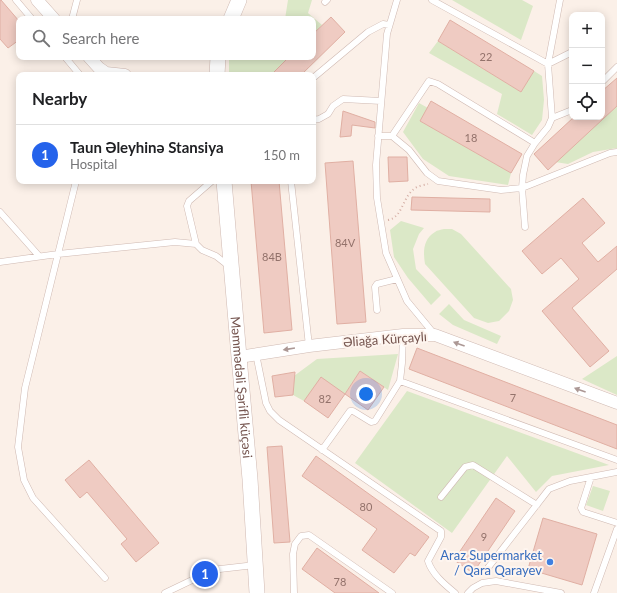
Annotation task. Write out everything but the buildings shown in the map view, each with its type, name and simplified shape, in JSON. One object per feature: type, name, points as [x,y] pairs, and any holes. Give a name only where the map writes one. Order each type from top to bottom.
[{"type":"street","points":[[37,0],[51,16]]},
{"type":"street","points":[[232,16],[239,0]]},
{"type":"street","points":[[92,60],[105,72]]},
{"type":"street","points":[[216,72],[218,60]]},
{"type":"street","name":"Məmmədəli Şərifli küçəsi","points":[[224,184],[250,480],[257,593]]},
{"type":"street","name":"Əliağa Kürçaylı","points":[[239,358],[309,346],[403,335],[435,335],[617,403]]},
{"type":"lane","points":[[16,0],[29,16]]},
{"type":"lane","points":[[73,16],[77,0]]},
{"type":"lane","points":[[397,0],[386,34],[376,165],[377,198],[386,253],[397,279],[407,301],[435,335]]},
{"type":"lane","points":[[432,0],[548,64]]},
{"type":"lane","points":[[525,227],[522,188],[527,156],[548,127],[552,118],[548,64],[560,0]]},
{"type":"lane","points":[[316,75],[368,32],[383,24],[389,25]]},
{"type":"lane","points":[[548,64],[569,54]]},
{"type":"lane","points":[[68,60],[78,72]]},
{"type":"lane","points":[[605,79],[617,67]]},
{"type":"lane","points":[[392,136],[428,81],[438,84],[535,143]]},
{"type":"lane","points":[[316,120],[328,114],[333,106],[343,99],[381,101]]},
{"type":"lane","points":[[552,118],[569,111]]},
{"type":"lane","points":[[378,136],[392,136],[409,150],[427,172],[438,181],[501,190],[522,188],[610,153],[617,152]]},
{"type":"lane","points":[[75,184],[25,388],[18,447],[24,480],[33,498],[105,578]]},
{"type":"lane","points":[[209,184],[189,201],[187,206],[196,244],[202,250],[216,256],[231,268]]},
{"type":"lane","points":[[291,184],[309,346]]},
{"type":"lane","points":[[0,212],[39,256]]},
{"type":"lane","points":[[0,262],[39,256],[175,242],[196,244]]},
{"type":"lane","points":[[377,310],[375,287],[378,284],[397,279]]},
{"type":"lane","points":[[322,450],[350,411],[353,410],[371,422],[375,421],[400,381],[403,335]]},
{"type":"lane","points":[[256,354],[266,403],[270,411],[279,420],[442,531],[441,537],[428,561],[430,568],[443,583],[455,593]]},
{"type":"lane","points":[[400,381],[617,460]]},
{"type":"lane","points":[[440,497],[465,467],[473,465],[537,505]]},
{"type":"lane","points":[[487,570],[549,489],[570,480],[617,472]]},
{"type":"lane","points":[[590,477],[581,508],[583,512],[617,523]]},
{"type":"lane","points":[[594,593],[617,529]]},
{"type":"lane","points":[[294,593],[293,554],[296,544],[301,536],[309,535],[392,593]]},
{"type":"lane","points":[[165,593],[211,571],[255,565]]},
{"type":"lane","points":[[468,593],[472,588],[482,583],[496,581],[560,593]]},
{"type":"path","points":[[381,222],[393,219],[400,212],[407,196],[414,189],[438,181]]},
{"type":"green space","points":[[288,0],[312,0],[308,13],[312,16],[285,16]]},
{"type":"green space","points":[[452,0],[522,0],[533,6],[521,40]]},
{"type":"green space","points":[[316,20],[322,25],[316,31]]},
{"type":"green space","points":[[438,41],[521,92],[534,71],[542,76],[544,100],[542,120],[532,135],[497,114],[502,94],[429,53]]},
{"type":"green space","points":[[229,60],[286,60],[274,72],[229,72]]},
{"type":"green space","points":[[419,103],[428,108],[421,121],[511,173],[508,185],[449,176],[423,159],[403,132]]},
{"type":"green space","points":[[617,106],[617,148],[593,152],[568,164],[555,162],[602,120],[605,120],[605,117]]},
{"type":"green space","points":[[401,221],[424,228],[419,234],[413,249],[416,269],[441,295],[431,305],[408,278],[394,257],[390,230]]},
{"type":"green space","points":[[452,229],[461,234],[511,289],[513,300],[509,311],[499,321],[488,323],[474,318],[425,264],[424,250],[428,238],[436,231]]},
{"type":"green space","points":[[449,304],[464,320],[501,336],[497,344],[453,325],[439,314]]},
{"type":"green space","points":[[398,354],[388,390],[360,371],[345,394],[304,401],[293,395],[294,376],[317,359]]},
{"type":"green space","points":[[617,356],[617,395],[582,379]]},
{"type":"green space","points":[[407,391],[609,465],[552,476],[536,492],[507,456],[452,533],[355,463]]},
{"type":"green space","points":[[593,486],[610,491],[603,511],[586,505]]},
{"type":"place","name":"Araz Supermarket / Qara Qarayev","points":[[550,562]]},
{"type":"place","name":"Taun Əleyhinə Stansiya","points":[[205,574]]}]
